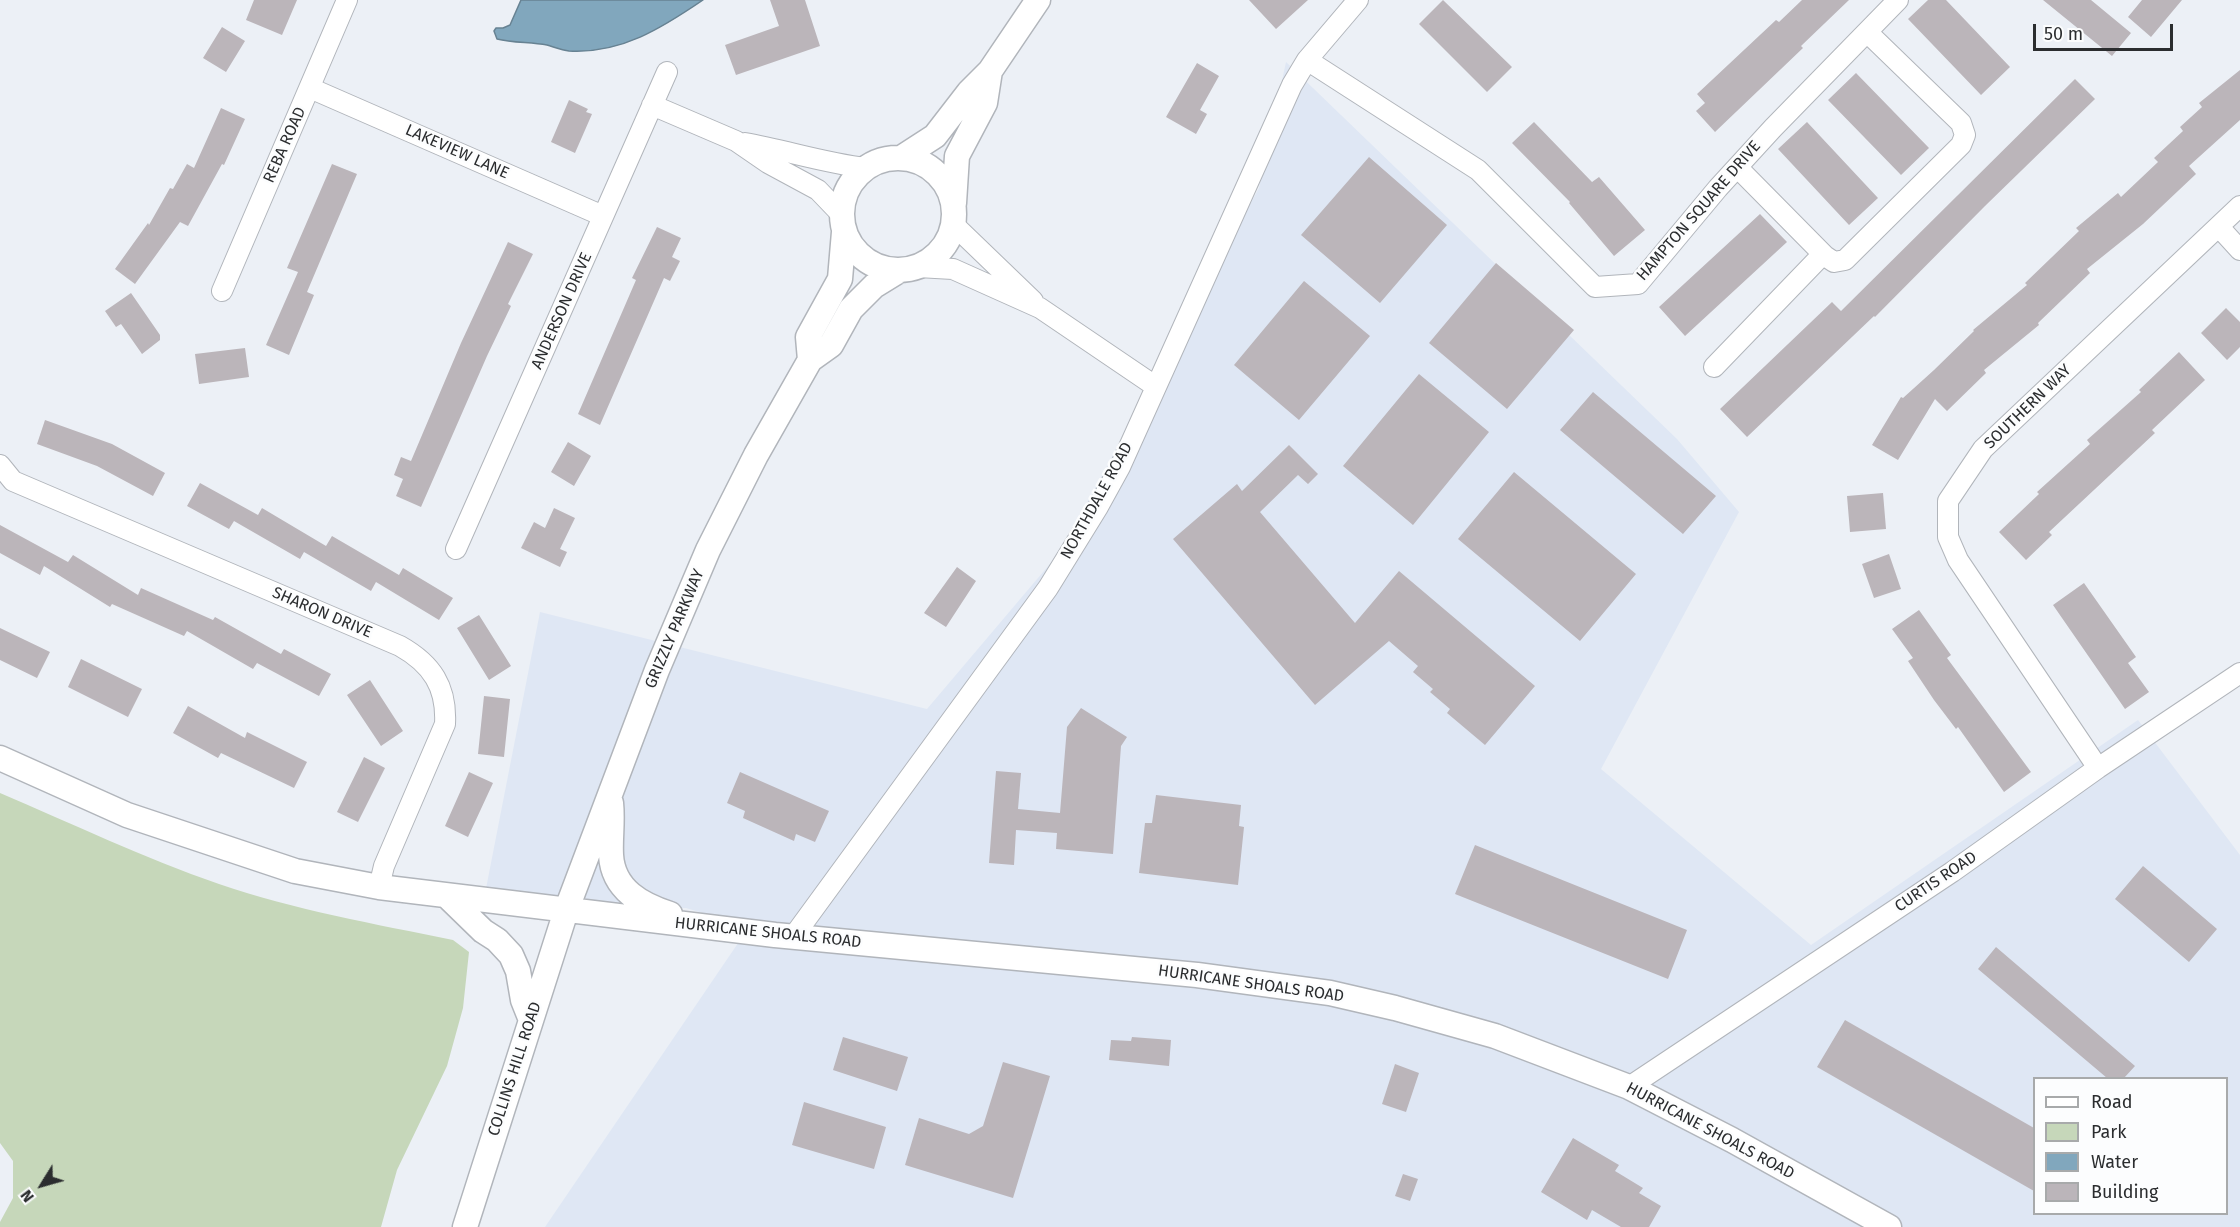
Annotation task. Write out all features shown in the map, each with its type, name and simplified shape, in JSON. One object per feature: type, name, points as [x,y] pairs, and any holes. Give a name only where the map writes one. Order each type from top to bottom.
[{"type":"street","name":"REBA ROAD","points":[[222,291],[347,0]]},
{"type":"street","points":[[901,158],[935,136],[969,92],[990,71],[1038,0]]},
{"type":"street","name":"NORTHDALE ROAD","points":[[793,936],[1048,588],[1098,507],[1120,467],[1292,85],[1307,60],[1358,0]]},
{"type":"street","name":"HAMPTON SQUARE DRIVE","points":[[1307,60],[1478,170],[1595,287],[1638,284],[1737,167],[1898,0]]},
{"type":"street","points":[[1737,167],[1823,254],[1834,262],[1845,260],[1960,145],[1965,135],[1961,123],[1867,32]]},
{"type":"street","points":[[909,269],[934,257],[946,242],[953,215],[957,156],[985,103],[990,71]]},
{"type":"street","name":"ANDERSON DRIVE","points":[[456,549],[668,72]]},
{"type":"street","name":"LAKEVIEW LANE","points":[[310,87],[603,216]]},
{"type":"street","points":[[652,105],[736,141],[768,163],[818,190],[843,223],[853,248],[866,260],[882,268],[953,269],[1040,308],[1155,386]]},
{"type":"street","points":[[736,141],[833,164],[866,168]]},
{"type":"street","points":[[843,223],[844,196],[853,180],[866,168],[882,160],[901,158],[919,162],[935,172],[947,188],[953,215],[1040,308]]},
{"type":"street","name":"SOUTHERN WAY","points":[[2098,768],[1958,560],[1948,537],[1948,501],[1983,449],[2240,206]]},
{"type":"street","name":"GRIZZLY PARKWAY","points":[[810,360],[808,337],[840,279],[843,223]]},
{"type":"street","points":[[2219,226],[2240,250]]},
{"type":"street","points":[[1714,368],[1823,254]]},
{"type":"street","name":"GRIZZLY PARKWAY","points":[[566,911],[657,670],[708,550],[756,455],[810,360],[831,345],[851,309],[874,286],[909,269]]},
{"type":"street","name":"SHARON DRIVE","points":[[0,465],[13,481],[400,646],[413,653],[429,668],[441,687],[446,706],[445,724],[384,866],[379,887]]},
{"type":"street","name":"CURTIS ROAD","points":[[1629,1087],[1952,872],[2098,768],[2240,673]]},
{"type":"street","name":"HURRICANE SHOALS ROAD","points":[[0,758],[149,822],[295,871],[379,887],[566,911],[793,936],[1197,975],[1330,993],[1395,1008],[1495,1036],[1629,1087],[1732,1140],[1889,1227]]},
{"type":"street","points":[[610,792],[613,820],[611,857],[619,880],[635,899],[650,908],[675,915],[688,924]]},
{"type":"street","points":[[447,896],[512,955],[518,971],[523,1000],[531,1020]]},
{"type":"street","name":"COLLINS HILL ROAD","points":[[465,1227],[566,911]]},
{"type":"shaded area","points":[[1286,62],[1677,439],[1739,512],[1601,769],[1811,945],[2138,720],[2240,855],[2240,1227],[545,1227],[749,927],[686,908],[482,909],[540,612],[927,709],[1060,552],[1259,188]]},
{"type":"green space","points":[[0,793],[136,852],[219,884],[306,909],[453,940],[469,952],[463,1008],[447,1066],[397,1170],[381,1227],[0,1227],[0,1222],[13,1198],[13,1161],[0,1143]]},
{"type":"water","points":[[521,0],[703,0],[656,29],[623,44],[588,51],[569,51],[547,45],[497,39],[494,31],[496,28],[510,25]]},
{"type":"building","points":[[254,0],[297,0],[282,35],[246,20]]},
{"type":"building","points":[[770,0],[805,0],[820,46],[736,75],[725,45],[779,26]]},
{"type":"building","points":[[1249,0],[1308,0],[1276,29]]},
{"type":"building","points":[[1443,0],[1512,67],[1487,92],[1419,24]]},
{"type":"building","points":[[1802,0],[1849,0],[1801,46],[1803,48],[1715,132],[1696,111],[1705,103],[1697,94],[1776,20],[1779,22]]},
{"type":"building","points":[[1928,0],[1946,0],[2010,67],[1981,95],[1908,19]]},
{"type":"building","points":[[2043,0],[2091,0],[2131,33],[2112,56]]},
{"type":"building","points":[[2142,0],[2182,0],[2151,37],[2128,17]]},
{"type":"building","points":[[222,27],[245,41],[226,72],[203,58]]},
{"type":"building","points":[[1197,63],[1219,76],[1200,110],[1207,114],[1196,134],[1166,117]]},
{"type":"building","points":[[2240,70],[2240,120],[2189,166],[2196,174],[2143,224],[2087,269],[2090,273],[2038,323],[2039,325],[1984,370],[1986,373],[1947,411],[1935,399],[1898,460],[1872,445],[1901,397],[1903,398],[1934,370],[1973,330],[2027,285],[2025,283],[2079,231],[2076,228],[2118,193],[2121,197],[2158,162],[2154,158],[2183,131],[2180,127],[2202,107],[2199,103]]},
{"type":"building","points":[[1856,73],[1929,148],[1901,175],[1828,100]]},
{"type":"building","points":[[2075,79],[2095,99],[1875,317],[1747,437],[1720,409],[1832,302],[1841,311]]},
{"type":"building","points":[[569,100],[588,109],[586,112],[592,114],[575,153],[551,142]]},
{"type":"building","points":[[221,108],[245,119],[224,165],[222,164],[188,226],[180,222],[135,284],[115,269],[148,223],[149,225],[187,164],[194,168]]},
{"type":"building","points":[[1534,122],[1592,182],[1599,177],[1645,230],[1614,256],[1570,202],[1512,143]]},
{"type":"building","points":[[1807,122],[1878,198],[1849,225],[1778,149]]},
{"type":"building","points":[[1369,157],[1447,225],[1380,303],[1301,235]]},
{"type":"building","points":[[332,164],[357,174],[307,292],[314,295],[289,355],[266,345],[298,272],[287,268]]},
{"type":"building","points":[[1760,214],[1787,242],[1685,336],[1659,307]]},
{"type":"building","points":[[657,227],[681,238],[672,257],[680,261],[670,281],[664,278],[600,425],[578,414],[636,280],[632,278]]},
{"type":"building","points":[[508,242],[533,254],[508,304],[511,306],[421,507],[396,496],[403,479],[394,475],[401,457],[411,461],[461,343]]},
{"type":"building","points":[[1496,263],[1574,330],[1507,409],[1429,343]]},
{"type":"building","points":[[1304,281],[1370,336],[1299,420],[1234,365]]},
{"type":"building","points":[[131,293],[160,335],[160,340],[142,354],[121,324],[116,327],[105,311]]},
{"type":"building","points":[[2226,308],[2240,322],[2240,347],[2227,360],[2201,333]]},
{"type":"building","points":[[245,348],[249,377],[199,384],[195,354]]},
{"type":"building","points":[[2179,352],[2205,380],[2152,430],[2155,433],[2049,532],[2052,535],[2026,560],[1999,532],[2039,494],[2037,492],[2090,444],[2087,440],[2141,392],[2139,390]]},
{"type":"building","points":[[1419,374],[1489,432],[1413,525],[1343,466]]},
{"type":"building","points":[[1593,392],[1716,496],[1683,534],[1560,430]]},
{"type":"building","points":[[45,420],[112,444],[165,473],[153,496],[97,466],[37,444]]},
{"type":"building","points":[[568,442],[591,456],[574,486],[551,472]]},
{"type":"building","points":[[1289,445],[1318,474],[1308,484],[1298,475],[1260,512],[1355,623],[1399,571],[1535,686],[1485,745],[1447,713],[1450,709],[1430,692],[1433,689],[1413,672],[1418,666],[1389,641],[1315,705],[1173,539],[1237,484],[1242,491]]},
{"type":"building","points":[[1514,472],[1636,574],[1580,641],[1458,539]]},
{"type":"building","points":[[200,483],[258,515],[262,508],[326,546],[332,536],[399,575],[403,568],[453,598],[439,620],[376,582],[371,591],[304,552],[300,559],[234,521],[229,529],[187,506]]},
{"type":"building","points":[[1883,493],[1886,529],[1850,532],[1847,496]]},
{"type":"building","points":[[554,508],[575,518],[560,549],[567,552],[560,567],[521,548],[534,522],[545,528]]},
{"type":"building","points":[[0,525],[68,562],[73,555],[138,595],[141,588],[213,620],[215,617],[281,654],[284,649],[331,674],[319,696],[257,663],[253,669],[187,631],[184,636],[112,604],[110,607],[44,566],[40,575],[0,553]]},
{"type":"building","points":[[1889,554],[1901,589],[1874,598],[1862,564]]},
{"type":"building","points":[[957,567],[976,581],[946,627],[924,613]]},
{"type":"building","points":[[2084,583],[2136,657],[2128,663],[2149,692],[2125,709],[2053,605]]},
{"type":"building","points":[[1919,610],[1951,655],[1947,658],[2031,772],[2004,792],[1958,727],[1956,729],[1934,700],[1908,661],[1913,658],[1892,629]]},
{"type":"building","points":[[479,615],[511,666],[489,680],[457,628]]},
{"type":"building","points":[[0,628],[50,652],[37,678],[0,660]]},
{"type":"building","points":[[81,659],[142,689],[128,717],[68,687]]},
{"type":"building","points":[[370,680],[403,731],[381,746],[347,695]]},
{"type":"building","points":[[484,696],[510,699],[504,757],[478,754]]},
{"type":"building","points":[[188,706],[245,738],[247,732],[307,762],[294,788],[221,753],[218,758],[173,733]]},
{"type":"building","points":[[1081,708],[1127,737],[1121,746],[1113,854],[1056,849],[1057,833],[1016,830],[1014,865],[989,863],[996,771],[1021,773],[1018,809],[1060,813],[1067,727]]},
{"type":"building","points":[[364,757],[385,768],[358,822],[337,812]]},
{"type":"building","points":[[469,772],[493,783],[468,837],[445,826]]},
{"type":"building","points":[[740,772],[829,811],[815,842],[796,834],[794,841],[743,818],[745,811],[727,803]]},
{"type":"building","points":[[1156,795],[1241,805],[1239,826],[1244,827],[1238,885],[1139,873],[1145,823],[1152,823]]},
{"type":"building","points":[[1475,845],[1687,930],[1668,979],[1455,894]]},
{"type":"building","points":[[2143,866],[2217,929],[2189,962],[2115,899]]},
{"type":"building","points":[[1996,947],[2135,1066],[2125,1077],[2106,1077],[1978,969]]},
{"type":"building","points":[[1845,1020],[2033,1127],[2033,1190],[1817,1067]]},
{"type":"building","points":[[843,1037],[908,1057],[897,1091],[833,1070]]},
{"type":"building","points":[[1132,1037],[1171,1040],[1169,1066],[1109,1060],[1111,1040],[1131,1041]]},
{"type":"building","points":[[1003,1062],[1050,1076],[1013,1198],[905,1165],[919,1118],[969,1134],[983,1126]]},
{"type":"building","points":[[1395,1064],[1419,1073],[1406,1112],[1382,1104]]},
{"type":"building","points":[[804,1102],[886,1127],[874,1169],[792,1145]]},
{"type":"building","points":[[1573,1138],[1619,1165],[1615,1171],[1643,1188],[1639,1193],[1661,1206],[1649,1227],[1621,1227],[1592,1210],[1587,1220],[1541,1192]]},
{"type":"building","points":[[1403,1174],[1418,1179],[1410,1201],[1395,1196]]}]
